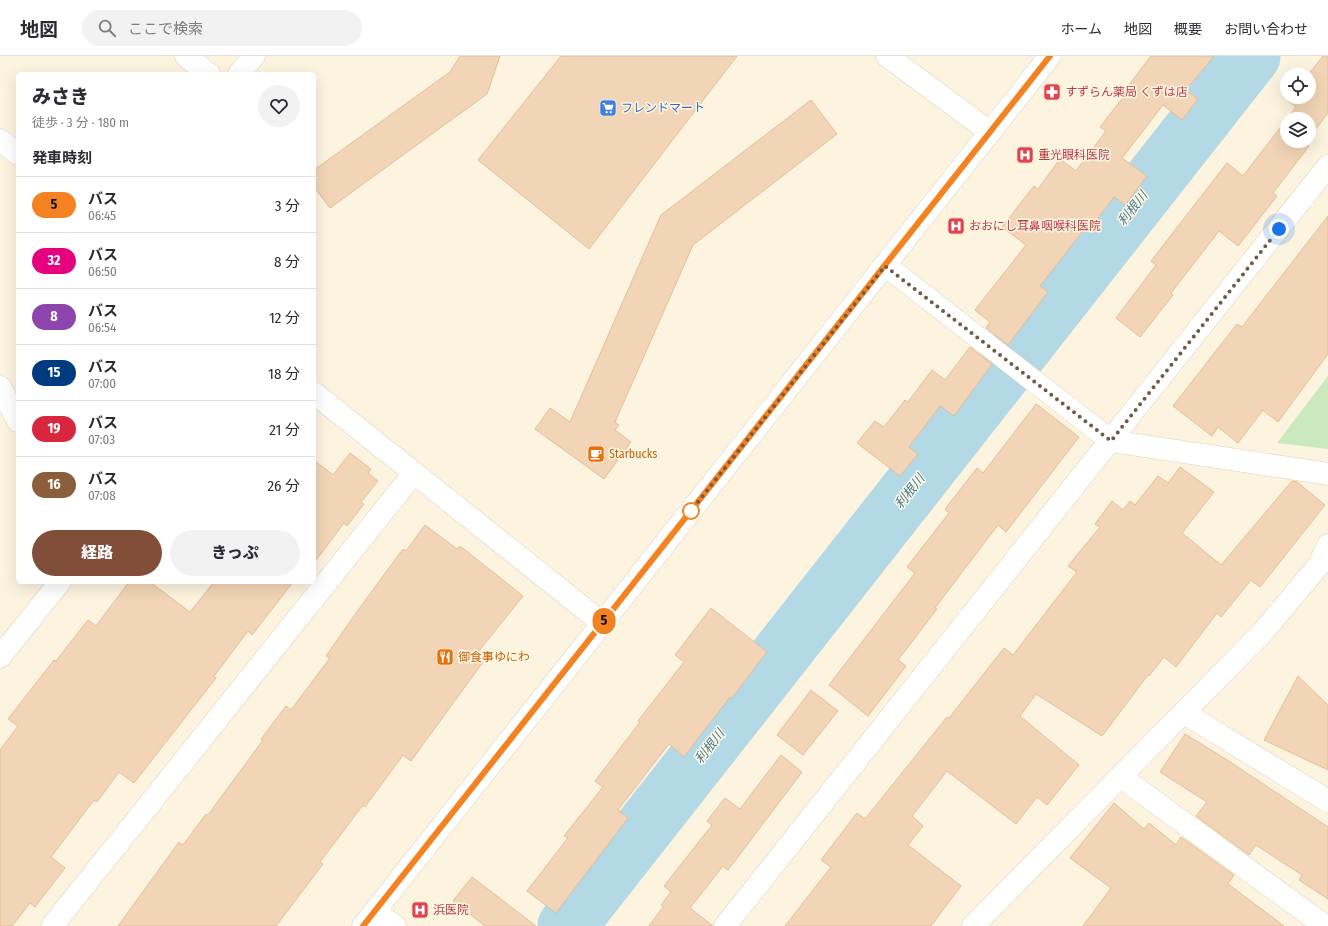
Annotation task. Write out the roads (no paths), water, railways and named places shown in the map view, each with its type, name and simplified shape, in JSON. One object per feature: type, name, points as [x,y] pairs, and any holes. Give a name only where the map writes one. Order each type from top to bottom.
[{"type":"street","points":[[186,56],[206,72]]},
{"type":"street","points":[[242,72],[254,56]]},
{"type":"street","points":[[887,56],[990,132]]},
{"type":"street","points":[[395,926],[369,918],[1050,56]]},
{"type":"street","points":[[0,140],[16,152]]},
{"type":"street","points":[[726,926],[1328,166]]},
{"type":"street","points":[[885,266],[1111,441],[1328,474]]},
{"type":"street","points":[[0,387],[16,418]]},
{"type":"street","points":[[316,395],[602,623]]},
{"type":"street","points":[[52,926],[414,473]]},
{"type":"street","points":[[982,923],[1121,777],[1263,632],[1320,565],[1328,545]]},
{"type":"street","points":[[0,657],[58,584]]},
{"type":"street","points":[[1184,713],[1328,801]]},
{"type":"street","points":[[1121,777],[1325,926]]},
{"type":"waterway","name":"利根川","points":[[567,926],[1251,56]]},
{"type":"place","name":"すずらん薬局 くずは店","points":[[1052,92]]},
{"type":"place","name":"フレンドマート","points":[[608,108]]},
{"type":"place","name":"重光眼科医院","points":[[1025,155]]},
{"type":"place","name":"おおにし耳鼻咽喉科医院","points":[[956,226]]},
{"type":"place","name":"Starbucks","points":[[596,454]]},
{"type":"place","name":"御食事ゆにわ","points":[[445,657]]},
{"type":"place","name":"浜医院","points":[[420,910]]}]
